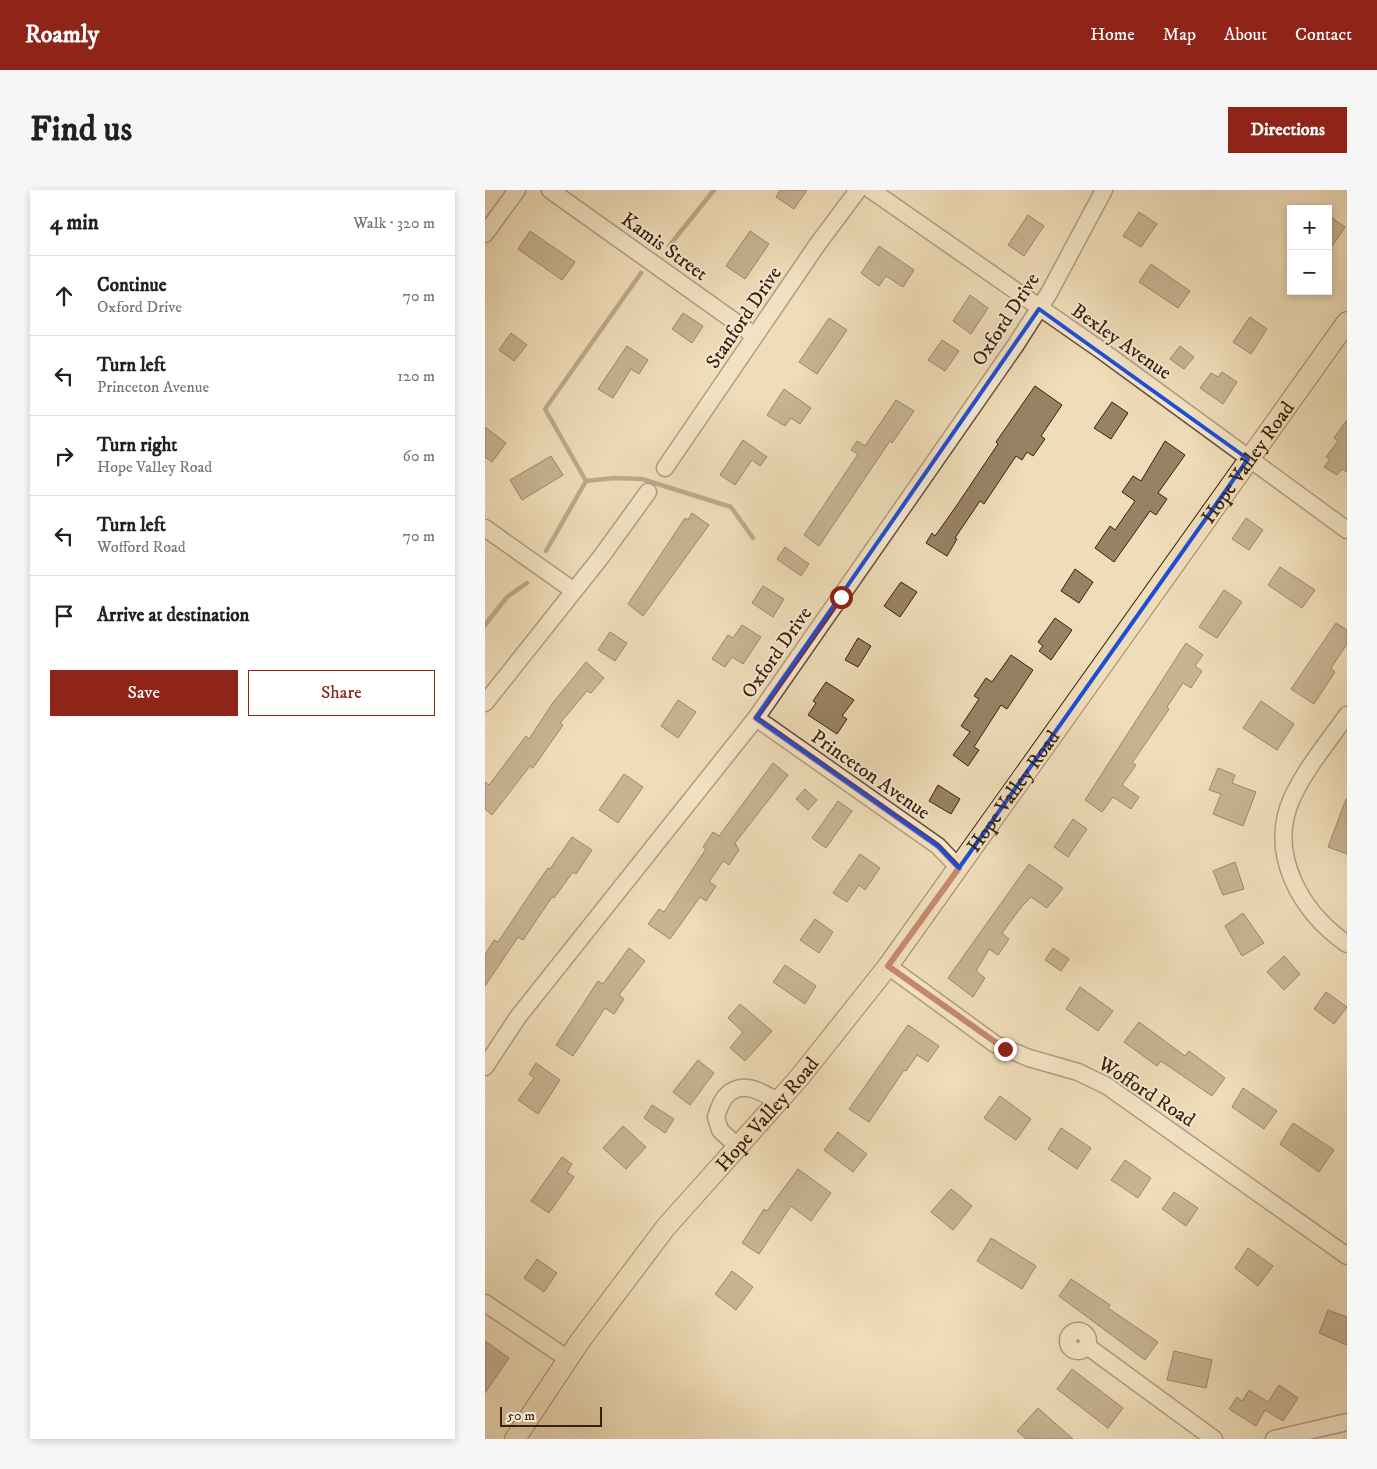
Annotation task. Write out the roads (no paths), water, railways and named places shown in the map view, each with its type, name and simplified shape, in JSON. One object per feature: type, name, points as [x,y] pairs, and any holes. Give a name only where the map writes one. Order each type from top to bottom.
[{"type":"main road","name":"Hope Valley Road","points":[[515,1439],[568,1359],[666,1227],[779,1102],[888,966],[1347,322]]},
{"type":"street","points":[[485,234],[517,190]]},
{"type":"street","name":"Kamis Street","points":[[551,190],[755,336]]},
{"type":"street","name":"Stanford Drive","points":[[665,468],[858,190]]},
{"type":"street","name":"Bexley Avenue","points":[[871,190],[1039,309],[1105,353],[1347,530]]},
{"type":"street","name":"Oxford Drive","points":[[485,1067],[518,1017],[756,718],[1039,309],[1104,190]]},
{"type":"street","points":[[485,703],[648,492]]},
{"type":"street","points":[[485,528],[574,590]]},
{"type":"street","points":[[1347,715],[1305,774],[1291,800],[1285,826],[1284,846],[1289,870],[1300,897],[1322,924],[1347,944]]},
{"type":"street","name":"Princeton Avenue","points":[[756,718],[938,846],[959,868]]},
{"type":"street","name":"Wofford Road","points":[[888,966],[995,1044],[1029,1058],[1078,1072],[1107,1086],[1347,1256]]},
{"type":"street","points":[[738,1147],[720,1130],[716,1118],[725,1096],[741,1087],[758,1090],[779,1102]]},
{"type":"street","points":[[485,1303],[568,1359]]},
{"type":"street","points":[[1087,1346],[1214,1439]]},
{"type":"street","points":[[1274,1439],[1347,1422]]},
{"type":"waterway","points":[[669,246],[714,190]]},
{"type":"waterway","points":[[546,551],[586,481],[545,409],[641,273]]},
{"type":"waterway","points":[[586,481],[614,478],[642,479],[731,507],[753,538]]},
{"type":"waterway","points":[[485,625],[507,597],[527,583]]}]
